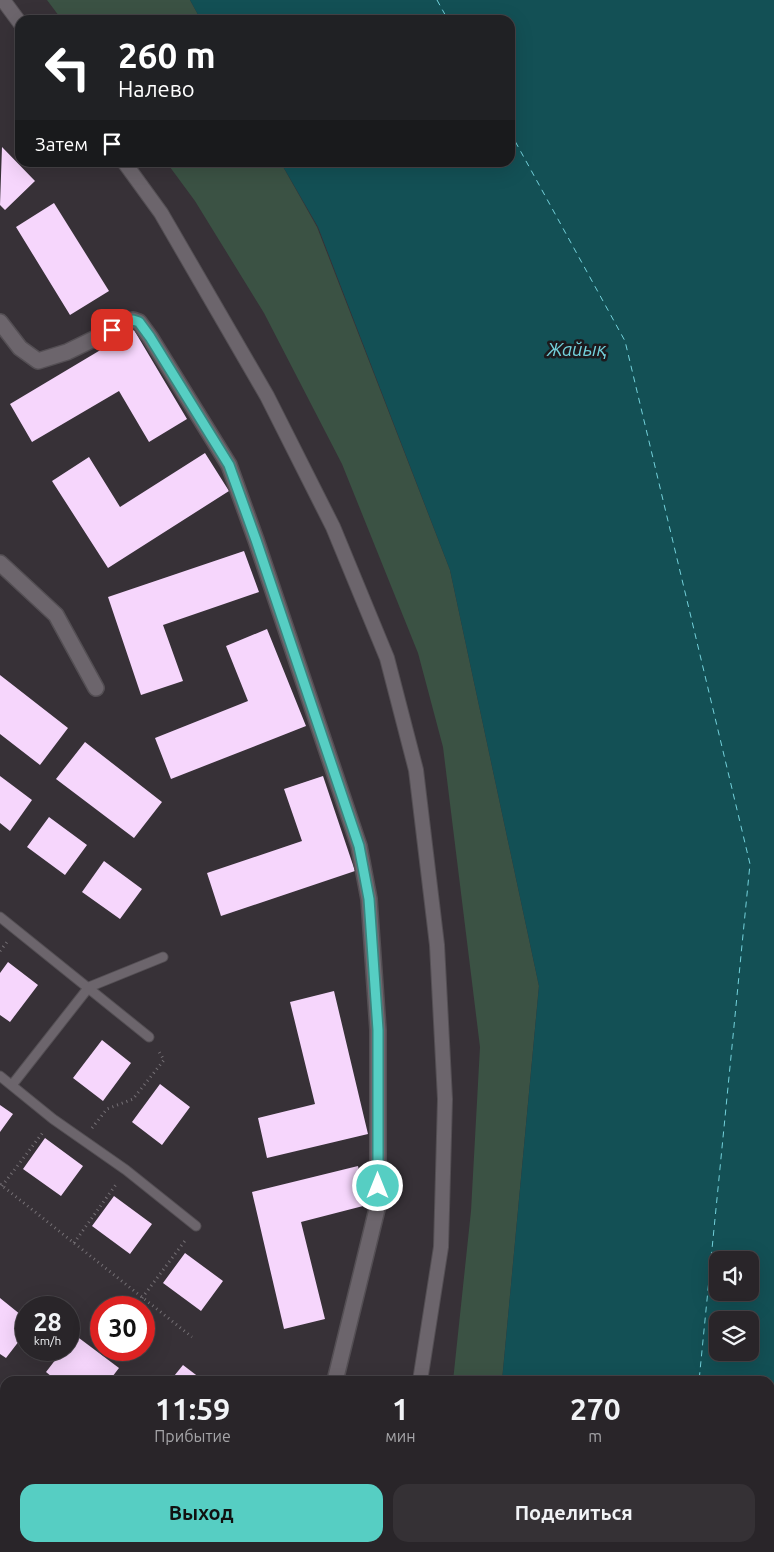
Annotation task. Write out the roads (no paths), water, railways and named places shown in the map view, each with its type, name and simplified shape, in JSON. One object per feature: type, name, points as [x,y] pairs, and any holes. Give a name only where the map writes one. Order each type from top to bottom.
[{"type":"street","points":[[3,0],[15,16]]},
{"type":"street","points":[[128,167],[161,213],[267,396],[333,527],[387,658],[416,770],[437,945],[445,1099],[441,1247],[421,1376]]},
{"type":"street","points":[[0,322],[20,348],[38,360],[67,352],[133,320],[139,322],[150,337],[229,465],[359,846],[369,899],[378,1030],[378,1205],[336,1376]]},
{"type":"street","points":[[0,563],[56,615],[96,688]]},
{"type":"lane","points":[[0,917],[150,1037]]},
{"type":"lane","points":[[12,1085],[89,987],[163,956]]},
{"type":"lane","points":[[0,1076],[53,1119],[126,1170],[196,1226]]},
{"type":"water","name":"Жайық","points":[[190,0],[774,0],[774,1376],[502,1376],[539,986],[450,570],[318,227],[283,167],[515,167],[515,15],[198,15]]}]
